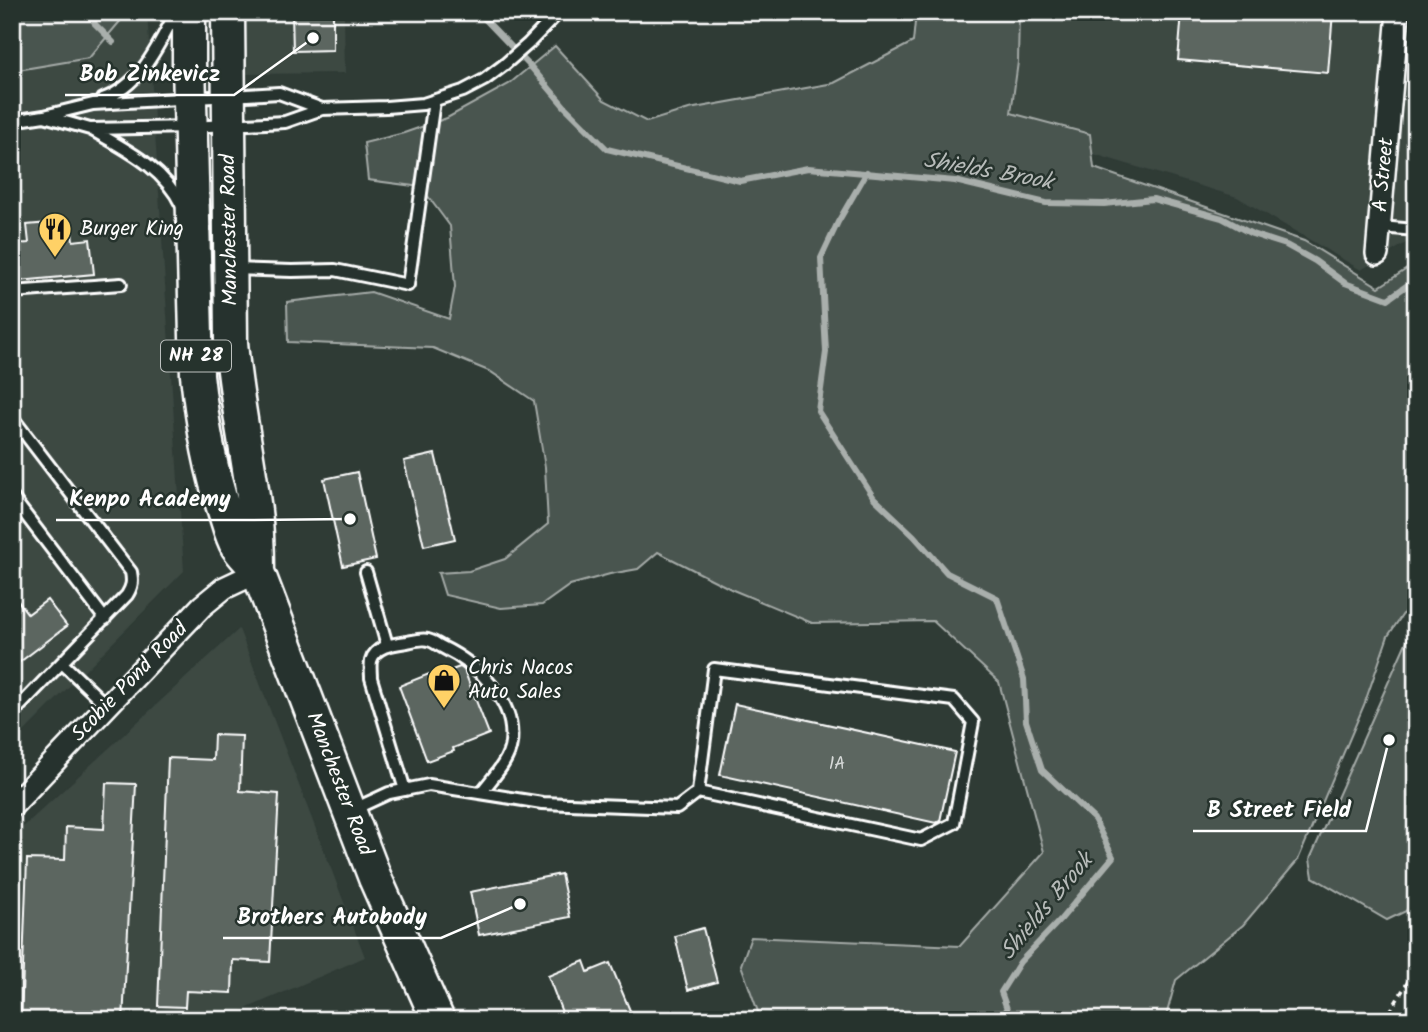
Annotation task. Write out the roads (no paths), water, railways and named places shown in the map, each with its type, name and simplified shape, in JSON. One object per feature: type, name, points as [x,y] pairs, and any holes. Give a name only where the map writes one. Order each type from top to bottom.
[{"type":"main road","name":"Manchester Road","points":[[189,12],[197,375],[201,419],[219,496],[237,545],[258,572],[375,878],[438,1020]]},
{"type":"main road","name":"Manchester Road","points":[[228,12],[231,342],[257,530],[258,572]]},
{"type":"street","name":"A Street","points":[[1377,254],[1398,12]]},
{"type":"street","name":"Scobie Pond Road","points":[[12,806],[202,606],[224,588],[258,572]]},
{"type":"lane","points":[[12,121],[93,104],[112,96],[130,84],[143,68],[176,12]]},
{"type":"lane","points":[[90,129],[190,113],[229,111],[285,122],[322,109],[423,104],[463,91],[484,80],[528,44],[559,12]]},
{"type":"lane","points":[[93,104],[190,113],[229,111],[279,93],[322,109]]},
{"type":"lane","points":[[231,269],[335,270],[408,285],[433,101]]},
{"type":"lane","points":[[44,116],[90,129],[136,155],[166,180],[178,197],[193,241]]},
{"type":"lane","points":[[1380,227],[1416,230]]},
{"type":"lane","points":[[12,292],[121,284]]},
{"type":"lane","points":[[12,417],[131,572],[133,581],[131,589],[105,619],[12,714]]},
{"type":"lane","points":[[12,497],[105,619]]},
{"type":"lane","points":[[366,572],[387,645]]},
{"type":"lane","points":[[405,790],[371,678],[371,661],[377,651],[387,645],[426,639],[471,665],[487,680],[502,701],[510,722],[511,743],[506,760],[481,793]]},
{"type":"lane","points":[[62,663],[107,706]]},
{"type":"lane","points":[[349,811],[389,793],[429,785],[542,803],[677,808],[698,792],[714,669],[954,700],[973,722],[954,823],[921,840],[698,792]]},
{"type":"waterway","points":[[91,12],[95,24],[113,42]]},
{"type":"waterway","name":"Shields Brook","points":[[478,12],[607,149],[740,181],[808,168],[955,181],[1046,203],[1104,204],[1153,199],[1222,218],[1252,234],[1286,245],[1315,261],[1345,283],[1388,299],[1416,279]]},
{"type":"waterway","name":"Shields Brook","points":[[867,172],[821,258],[826,352],[818,411],[874,498],[914,536],[947,573],[997,598],[1024,679],[1026,721],[1042,770],[1094,819],[1113,857],[1061,919],[1020,962],[1001,992],[1011,1020]]},
{"type":"place","name":"Bob Zinkevicz","points":[[313,38]]},
{"type":"place","name":"Burger King","points":[[55,259]]},
{"type":"place","name":"Kenpo Academy","points":[[350,519]]},
{"type":"place","name":"Chris Nacos Auto Sales","points":[[444,710]]},
{"type":"place","name":"B Street Field","points":[[1389,740]]},
{"type":"place","name":"Brothers Autobody","points":[[520,904]]}]
